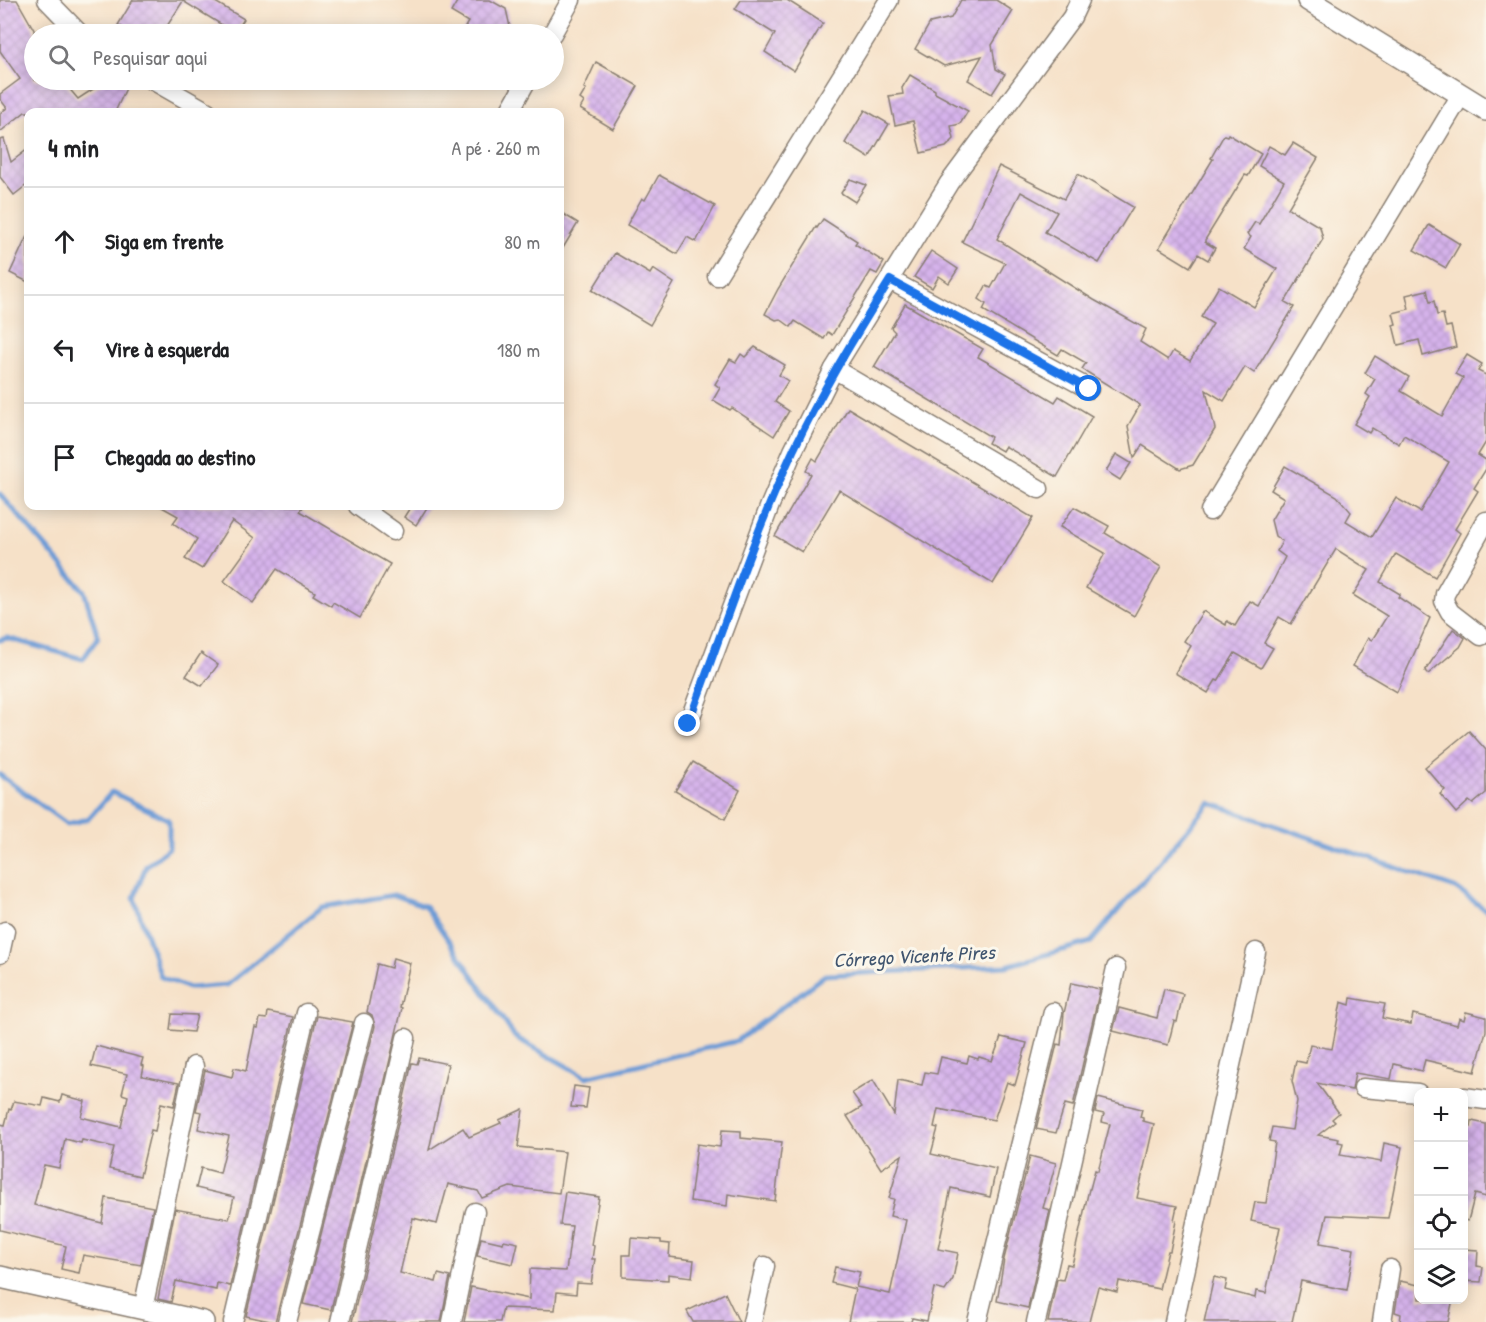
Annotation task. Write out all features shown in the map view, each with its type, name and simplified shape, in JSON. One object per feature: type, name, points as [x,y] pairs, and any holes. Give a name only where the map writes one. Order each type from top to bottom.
[{"type":"street","points":[[47,0],[70,24]]},
{"type":"street","points":[[558,24],[571,0]]},
{"type":"street","points":[[717,276],[889,0]]},
{"type":"street","points":[[688,724],[770,505],[793,451],[834,369],[949,183],[1072,17],[1080,0]]},
{"type":"street","points":[[1308,0],[1486,110]]},
{"type":"street","points":[[170,90],[201,108]]},
{"type":"street","points":[[511,108],[521,90]]},
{"type":"street","points":[[1210,511],[1461,95]]},
{"type":"street","points":[[890,280],[1089,389]]},
{"type":"street","points":[[834,369],[1039,489]]},
{"type":"street","points":[[364,510],[393,531]]},
{"type":"street","points":[[1481,636],[1450,612],[1444,601],[1445,594],[1486,521]]},
{"type":"street","points":[[0,954],[4,931]]},
{"type":"street","points":[[1174,1322],[1256,952]]},
{"type":"street","points":[[1036,1322],[1116,968]]},
{"type":"street","points":[[977,1322],[1053,1012]]},
{"type":"street","points":[[233,1322],[306,1013]]},
{"type":"street","points":[[287,1322],[364,1023]]},
{"type":"street","points":[[340,1322],[406,1038]]},
{"type":"street","points":[[142,1309],[194,1066]]},
{"type":"street","points":[[1364,1088],[1414,1093]]},
{"type":"street","points":[[1468,1098],[1486,1100]]},
{"type":"street","points":[[452,1322],[475,1212]]},
{"type":"street","points":[[752,1322],[765,1266]]},
{"type":"street","points":[[1382,1322],[1390,1269]]},
{"type":"street","points":[[0,1277],[203,1322]]},
{"type":"building","points":[[0,0],[17,0],[31,24],[24,24],[24,90],[70,90],[78,99],[92,90],[125,90],[117,108],[24,108],[24,113],[0,132],[0,113],[7,108],[0,99],[0,94],[20,79],[0,51]]},
{"type":"building","points":[[133,0],[212,0],[244,19],[241,24],[220,24],[183,1],[168,24],[119,24]]},
{"type":"building","points":[[458,0],[490,0],[506,9],[509,24],[467,24],[468,22],[451,12]]},
{"type":"building","points":[[741,0],[787,0],[823,23],[794,71],[765,52],[775,34],[735,9]]},
{"type":"building","points":[[961,0],[996,0],[1013,11],[992,45],[996,69],[1005,74],[992,94],[968,80],[982,56],[944,66],[915,49],[930,23],[951,18]]},
{"type":"building","points":[[596,62],[638,86],[613,129],[580,109],[584,102],[580,99]]},
{"type":"building","points":[[910,75],[935,90],[935,93],[968,111],[960,124],[951,126],[954,139],[946,147],[921,153],[913,121],[895,125],[889,96],[903,94],[902,88]]},
{"type":"building","points":[[865,110],[889,124],[869,158],[845,143]]},
{"type":"building","points":[[1228,134],[1261,154],[1248,176],[1245,175],[1205,240],[1215,248],[1208,260],[1198,254],[1190,267],[1159,248],[1213,159],[1211,158],[1224,135]]},
{"type":"building","points":[[4,139],[11,162],[24,152],[24,187],[14,195],[0,177],[0,140]]},
{"type":"building","points":[[1293,143],[1318,158],[1288,208],[1320,227],[1323,239],[1285,302],[1294,307],[1254,373],[1245,367],[1224,401],[1206,390],[1215,429],[1193,465],[1180,469],[1142,445],[1134,458],[1128,426],[1140,405],[1082,369],[1086,363],[1062,349],[1058,355],[983,310],[986,304],[979,299],[986,286],[991,288],[1005,263],[962,242],[999,166],[1064,199],[1078,174],[1133,207],[1099,263],[1045,232],[1057,212],[1021,192],[997,239],[1094,300],[1146,329],[1140,342],[1168,360],[1173,351],[1190,361],[1213,324],[1201,317],[1219,286],[1254,307],[1277,269],[1244,249],[1251,237],[1247,234],[1255,222],[1259,224],[1284,181],[1259,166],[1269,146],[1285,155]]},
{"type":"building","points":[[659,175],[715,206],[696,242],[687,237],[677,254],[627,225],[642,198],[645,200]]},
{"type":"building","points":[[850,179],[866,185],[855,202],[841,193]]},
{"type":"building","points":[[564,214],[578,223],[564,246]]},
{"type":"building","points":[[823,219],[857,241],[855,244],[884,262],[877,274],[871,271],[832,335],[828,332],[824,339],[795,321],[791,327],[780,319],[776,320],[765,314],[778,289]]},
{"type":"building","points":[[1429,225],[1460,244],[1446,268],[1414,250]]},
{"type":"building","points":[[24,243],[24,280],[10,273]]},
{"type":"building","points":[[931,251],[958,269],[949,283],[939,276],[932,288],[914,277]]},
{"type":"building","points":[[615,253],[650,274],[653,269],[674,283],[650,325],[592,290]]},
{"type":"building","points":[[1427,290],[1430,302],[1434,301],[1437,315],[1443,314],[1446,327],[1451,326],[1456,347],[1423,356],[1419,340],[1398,345],[1393,325],[1396,324],[1393,313],[1409,309],[1406,295]]},
{"type":"building","points":[[905,304],[983,349],[978,357],[1055,402],[1059,396],[1092,416],[1057,477],[1005,446],[1002,451],[988,443],[991,437],[874,367],[895,332],[891,328]]},
{"type":"building","points":[[755,347],[785,365],[779,375],[788,381],[775,402],[789,411],[774,436],[732,408],[730,410],[713,400],[720,388],[715,384],[730,359],[736,362],[741,354],[745,357]]},
{"type":"building","points":[[1467,355],[1482,364],[1478,371],[1486,375],[1486,442],[1478,455],[1486,460],[1486,469],[1474,488],[1478,491],[1455,529],[1460,533],[1435,577],[1396,554],[1380,582],[1400,594],[1398,597],[1430,618],[1397,692],[1353,666],[1368,638],[1372,640],[1387,616],[1353,595],[1369,570],[1336,549],[1291,624],[1279,617],[1264,643],[1273,648],[1261,668],[1235,653],[1208,693],[1175,673],[1191,646],[1184,641],[1203,611],[1226,625],[1227,621],[1235,626],[1250,601],[1259,606],[1273,581],[1285,557],[1277,551],[1282,541],[1275,536],[1271,520],[1284,498],[1271,490],[1285,466],[1337,496],[1351,512],[1346,521],[1372,537],[1396,498],[1420,512],[1449,462],[1404,435],[1399,444],[1372,428],[1369,433],[1354,424],[1370,397],[1366,394],[1375,379],[1365,373],[1375,356],[1409,377],[1401,391],[1442,416],[1463,378],[1455,374]]},
{"type":"building","points":[[848,408],[1033,518],[993,584],[839,490],[802,552],[775,536],[811,474],[806,471],[813,458],[817,461]]},
{"type":"building","points":[[1116,454],[1131,463],[1120,480],[1106,471]]},
{"type":"building","points":[[1074,507],[1109,526],[1105,533],[1161,567],[1134,616],[1086,588],[1105,553],[1060,527]]},
{"type":"building","points":[[167,510],[301,510],[390,564],[360,618],[333,602],[331,606],[313,595],[315,592],[277,569],[253,603],[224,581],[255,538],[232,521],[202,569],[185,559],[197,539],[173,523],[178,516]]},
{"type":"building","points":[[408,510],[425,510],[416,525],[404,517]]},
{"type":"building","points":[[1453,629],[1465,638],[1460,647],[1428,674],[1425,671]]},
{"type":"building","points":[[201,653],[218,665],[202,686],[186,676]]},
{"type":"building","points":[[1469,731],[1486,750],[1486,793],[1473,804],[1469,801],[1456,813],[1440,794],[1445,790],[1425,767]]},
{"type":"building","points":[[693,762],[740,790],[725,819],[675,791]]},
{"type":"building","points":[[393,958],[410,963],[400,1007],[402,1008],[331,1310],[303,1304],[375,1026],[372,1015],[367,1012],[377,964],[391,968]]},
{"type":"building","points":[[1071,983],[1100,989],[1073,1106],[1065,1104],[1056,1133],[1036,1129],[1057,1044],[1061,1045],[1064,1013]]},
{"type":"building","points":[[1164,989],[1183,994],[1177,1022],[1174,1021],[1168,1045],[1113,1031],[1119,1008],[1157,1018]]},
{"type":"building","points":[[1351,998],[1385,1004],[1382,1018],[1411,1024],[1413,1014],[1457,1025],[1459,1018],[1464,1020],[1466,1012],[1486,1017],[1486,1031],[1475,1072],[1425,1060],[1422,1071],[1394,1064],[1391,1079],[1355,1073],[1352,1090],[1317,1083],[1339,1113],[1332,1119],[1335,1122],[1318,1135],[1339,1139],[1338,1142],[1343,1143],[1340,1155],[1381,1162],[1384,1143],[1402,1147],[1388,1218],[1327,1215],[1320,1243],[1354,1249],[1347,1290],[1301,1281],[1292,1322],[1204,1322],[1214,1277],[1227,1280],[1225,1290],[1255,1298],[1256,1291],[1266,1293],[1280,1227],[1251,1221],[1255,1202],[1266,1203],[1275,1142],[1269,1141],[1272,1127],[1292,1130],[1297,1101],[1292,1081],[1296,1061],[1306,1063],[1310,1045],[1332,1049],[1341,1002],[1350,1005]]},
{"type":"building","points":[[268,1012],[293,1017],[230,1286],[217,1283],[216,1290],[176,1281],[171,1302],[158,1299],[175,1209],[229,1219],[234,1197],[196,1188],[201,1168],[220,1173],[229,1136],[198,1129],[202,1112],[196,1111],[205,1070],[232,1077],[234,1068],[246,1071],[255,1027],[258,1028],[260,1018],[267,1019]]},
{"type":"building","points":[[172,1014],[197,1015],[193,1032],[170,1030]]},
{"type":"building","points":[[317,1016],[353,1022],[275,1322],[246,1316]]},
{"type":"building","points":[[1001,1037],[1027,1043],[1015,1085],[1007,1082],[994,1120],[938,1109],[934,1127],[938,1128],[931,1154],[996,1169],[990,1197],[951,1188],[938,1249],[958,1253],[953,1279],[945,1291],[934,1288],[927,1321],[912,1318],[911,1322],[848,1322],[855,1289],[831,1283],[835,1267],[860,1272],[856,1287],[890,1294],[906,1220],[890,1216],[894,1199],[889,1198],[902,1155],[881,1169],[847,1116],[862,1107],[852,1093],[873,1080],[894,1115],[898,1080],[922,1085],[925,1072],[937,1074],[941,1057],[967,1063],[969,1056],[992,1061]]},
{"type":"building","points":[[96,1046],[143,1058],[142,1076],[179,1083],[174,1106],[161,1103],[155,1131],[151,1130],[140,1176],[109,1169],[114,1147],[82,1140],[81,1143],[65,1139],[59,1168],[44,1165],[34,1205],[102,1223],[106,1198],[153,1207],[141,1265],[83,1255],[79,1273],[61,1269],[66,1246],[0,1230],[0,1124],[5,1125],[9,1109],[11,1110],[14,1101],[42,1106],[44,1098],[60,1102],[62,1095],[85,1101],[81,1117],[121,1127],[128,1096],[122,1094],[127,1074],[91,1066]]},
{"type":"building","points":[[419,1058],[448,1064],[429,1150],[463,1128],[469,1137],[501,1123],[499,1120],[523,1109],[518,1147],[565,1152],[559,1193],[510,1187],[482,1198],[478,1191],[448,1184],[437,1224],[413,1218],[400,1273],[436,1282],[438,1274],[450,1277],[441,1322],[352,1322],[412,1063],[417,1064]]},
{"type":"building","points":[[574,1086],[589,1088],[586,1108],[571,1107]]},
{"type":"building","points":[[1098,1098],[1142,1109],[1140,1117],[1143,1121],[1154,1124],[1137,1198],[1177,1206],[1170,1251],[1168,1251],[1159,1289],[1119,1281],[1117,1292],[1098,1287],[1089,1322],[1048,1322],[1057,1279],[1063,1280],[1067,1264],[1072,1265],[1089,1189],[1095,1170],[1098,1171],[1110,1124],[1102,1122],[1104,1114],[1095,1112]]},
{"type":"building","points":[[1472,1121],[1486,1124],[1486,1197],[1475,1194],[1468,1221],[1468,1126],[1471,1127]]},
{"type":"building","points":[[722,1130],[741,1131],[741,1138],[782,1142],[775,1201],[728,1194],[727,1206],[690,1201],[697,1144],[720,1147]]},
{"type":"building","points":[[1030,1156],[1056,1163],[1043,1208],[1050,1210],[1028,1308],[997,1301],[1004,1259]]},
{"type":"building","points":[[565,1192],[599,1197],[591,1245],[594,1246],[592,1259],[595,1259],[591,1284],[577,1283],[576,1294],[557,1292],[555,1310],[503,1308],[500,1322],[464,1322],[471,1287],[529,1299],[530,1269],[566,1271],[572,1226],[560,1225]]},
{"type":"building","points":[[481,1238],[503,1243],[504,1240],[518,1243],[513,1264],[477,1256]]},
{"type":"building","points":[[631,1238],[661,1240],[661,1243],[670,1244],[669,1257],[694,1260],[692,1277],[668,1274],[668,1280],[623,1277],[623,1255],[630,1255]]},
{"type":"building","points":[[1468,1249],[1478,1250],[1477,1266],[1483,1267],[1481,1282],[1468,1281]]},
{"type":"building","points":[[1400,1281],[1414,1284],[1414,1304],[1452,1304],[1448,1322],[1400,1322],[1401,1314],[1395,1312]]},
{"type":"building","points":[[725,1293],[739,1322],[693,1322],[687,1311]]},
{"type":"waterway","name":"Córrego Vicente Pires","points":[[0,494],[84,591],[98,637],[83,659],[7,638],[0,640]]},
{"type":"waterway","name":"Córrego Vicente Pires","points":[[0,775],[67,824],[88,819],[112,792],[169,820],[169,848],[146,866],[134,898],[161,977],[189,988],[227,985],[322,907],[394,895],[425,906],[515,1037],[586,1077],[737,1041],[825,975],[1006,966],[1091,942],[1210,803],[1455,888],[1486,910]]},
{"type":"route","points":[[688,724],[770,505],[793,451],[834,369],[890,280],[1089,389]]}]
